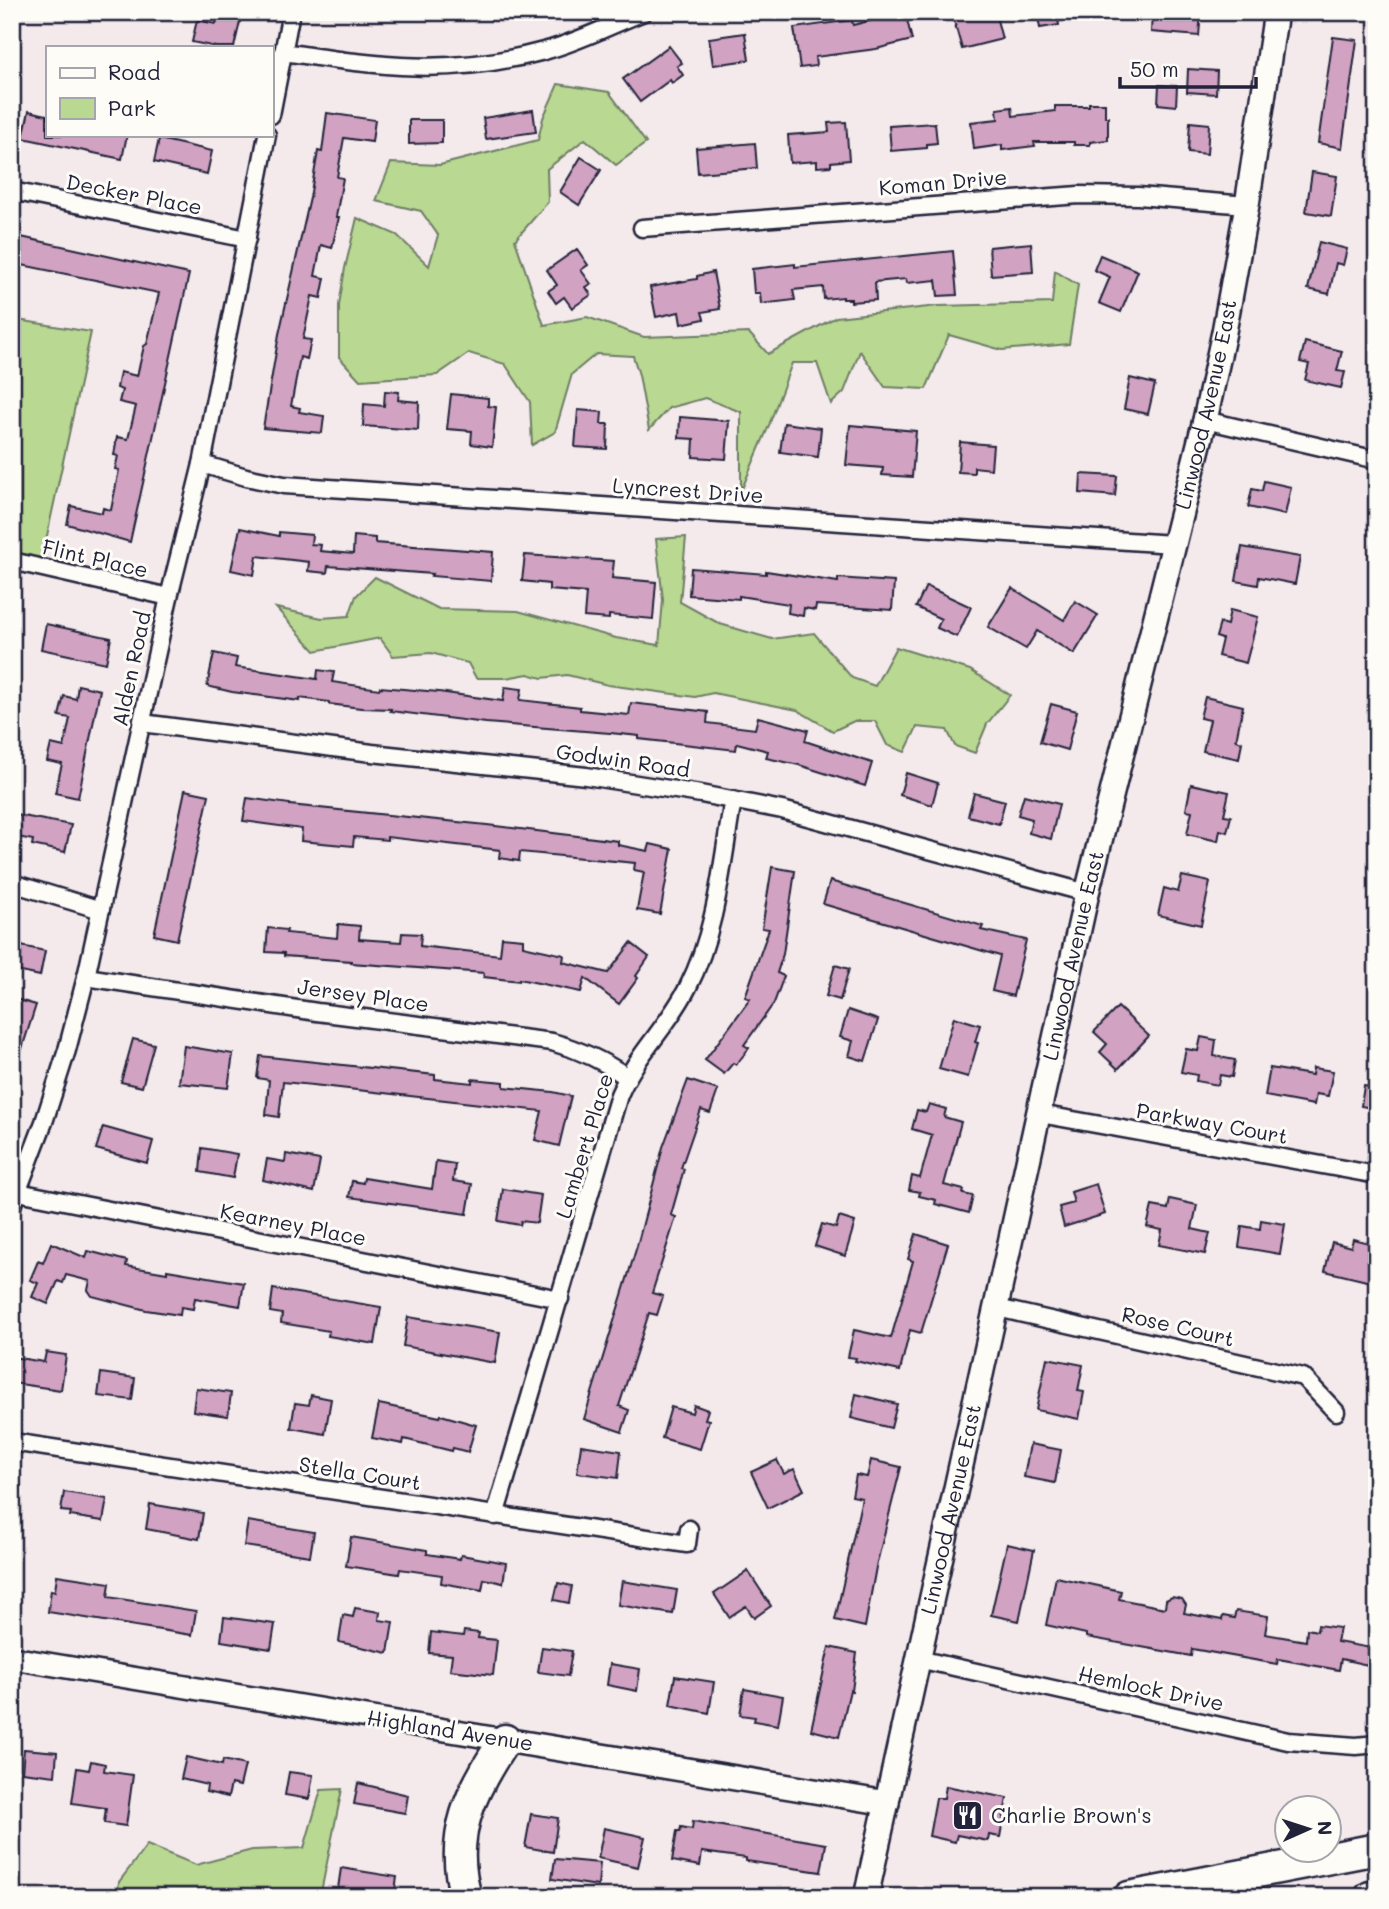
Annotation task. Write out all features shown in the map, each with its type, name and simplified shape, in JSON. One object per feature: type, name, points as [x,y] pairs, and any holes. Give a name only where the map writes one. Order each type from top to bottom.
[{"type":"highway","points":[[467,1897],[459,1852],[465,1817],[479,1780],[505,1740]]},
{"type":"highway","points":[[1129,1897],[1377,1849]]},
{"type":"highway","points":[[1370,1897],[1377,1896]]},
{"type":"main road","name":"Linwood Avenue East","points":[[867,1892],[1087,893],[1205,420],[1232,295],[1276,12]]},
{"type":"main road","name":"Highland Avenue","points":[[505,1740],[887,1803]]},
{"type":"street","points":[[273,105],[291,12]]},
{"type":"street","points":[[284,52],[380,66],[471,66],[546,51],[587,37],[644,12]]},
{"type":"street","name":"Alden Road","points":[[15,1199],[67,1051],[86,977],[169,597],[202,464],[267,136]]},
{"type":"street","name":"Decker Place","points":[[12,191],[247,239]]},
{"type":"street","name":"Koman Drive","points":[[642,228],[1079,195],[1138,196],[1247,205]]},
{"type":"street","points":[[1205,420],[1377,460]]},
{"type":"street","name":"Lyncrest Drive","points":[[202,464],[284,485],[1173,544]]},
{"type":"street","name":"Flint Place","points":[[12,561],[169,597]]},
{"type":"street","name":"Godwin Road","points":[[142,723],[372,753],[586,776],[733,800],[782,810],[1087,893]]},
{"type":"street","name":"Lambert Place","points":[[495,1516],[619,1095],[635,1063],[672,1015],[701,958],[710,927],[733,800]]},
{"type":"street","points":[[12,883],[101,910]]},
{"type":"street","name":"Jersey Place","points":[[86,977],[317,1012],[552,1042],[580,1050],[627,1077]]},
{"type":"street","name":"Parkway Court","points":[[1040,1114],[1377,1175]]},
{"type":"street","name":"Kearney Place","points":[[15,1199],[560,1299]]},
{"type":"street","name":"Rose Court","points":[[997,1308],[1303,1377],[1336,1412]]},
{"type":"street","name":"Stella Court","points":[[12,1442],[687,1545],[689,1529]]},
{"type":"street","name":"Highland Avenue","points":[[12,1658],[505,1740]]},
{"type":"street","name":"Hemlock Drive","points":[[918,1660],[1288,1741],[1377,1744]]},
{"type":"green space","points":[[558,84],[609,92],[646,143],[616,165],[585,139],[547,169],[548,202],[515,240],[544,325],[587,317],[644,337],[749,333],[768,354],[836,317],[938,306],[1052,303],[1055,271],[1078,285],[1069,344],[1002,350],[949,335],[926,389],[885,387],[860,351],[844,392],[831,404],[817,363],[792,363],[741,491],[741,412],[705,398],[669,408],[649,430],[633,356],[596,354],[572,374],[555,432],[532,445],[530,402],[505,364],[469,353],[437,375],[360,380],[339,357],[339,305],[357,218],[397,235],[429,266],[438,235],[421,211],[376,201],[391,163],[440,165],[538,140],[543,118]]},
{"type":"green space","points":[[12,319],[91,332],[40,568],[12,561]]},
{"type":"green space","points":[[686,537],[680,602],[720,624],[772,639],[814,633],[852,678],[875,686],[896,647],[970,670],[1010,695],[987,724],[975,753],[955,746],[947,730],[917,727],[905,752],[887,745],[875,721],[854,721],[833,731],[797,710],[713,693],[695,697],[608,685],[567,675],[542,678],[528,674],[506,678],[476,678],[468,663],[431,653],[393,656],[380,638],[315,651],[276,608],[322,618],[349,616],[356,596],[375,577],[439,609],[518,611],[616,638],[659,645],[663,600],[656,539]]},
{"type":"green space","points":[[342,1789],[320,1897],[117,1897],[119,1882],[147,1845],[196,1865],[252,1850],[304,1848],[321,1790]]},
{"type":"building","points":[[219,12],[241,18],[234,46],[211,46],[192,42],[197,20],[216,24]]},
{"type":"building","points":[[905,12],[912,40],[876,49],[815,57],[816,66],[800,68],[794,28],[852,20],[853,25]]},
{"type":"building","points":[[973,12],[995,12],[1002,39],[962,49],[953,17]]},
{"type":"building","points":[[1037,12],[1057,12],[1059,25],[1040,28]]},
{"type":"building","points":[[1201,12],[1199,36],[1151,32],[1152,13]]},
{"type":"building","points":[[745,33],[749,60],[713,65],[709,38]]},
{"type":"building","points":[[1333,37],[1357,40],[1342,148],[1318,143]]},
{"type":"building","points":[[669,46],[682,63],[677,66],[683,75],[672,83],[670,80],[640,102],[623,79]]},
{"type":"building","points":[[1188,69],[1217,71],[1216,94],[1187,92]]},
{"type":"building","points":[[1159,85],[1177,86],[1176,106],[1158,104]]},
{"type":"building","points":[[1089,103],[1105,103],[1108,140],[1090,142],[1090,145],[1074,145],[1074,142],[1034,142],[1035,146],[1002,150],[1002,145],[974,149],[971,122],[998,119],[997,109],[1012,107],[1013,116],[1055,111],[1055,106],[1089,106]]},
{"type":"building","points":[[533,110],[536,132],[486,139],[483,118]]},
{"type":"building","points":[[29,111],[46,115],[46,136],[127,136],[122,159],[23,138]]},
{"type":"building","points":[[327,113],[375,120],[372,142],[344,138],[337,177],[343,178],[336,217],[339,217],[332,248],[321,245],[315,276],[325,278],[321,298],[312,296],[303,339],[311,340],[307,359],[300,357],[291,406],[300,408],[299,412],[324,416],[322,433],[263,428],[279,334],[318,151],[322,152]]},
{"type":"building","points":[[409,120],[442,120],[442,143],[409,144]]},
{"type":"building","points":[[846,122],[849,160],[817,167],[817,161],[790,163],[788,135],[829,132],[828,123]]},
{"type":"building","points":[[1190,122],[1209,124],[1207,154],[1188,152]]},
{"type":"building","points":[[935,123],[937,143],[927,144],[927,148],[891,151],[889,126]]},
{"type":"building","points":[[159,139],[212,151],[207,174],[154,162]]},
{"type":"building","points":[[755,143],[757,168],[698,173],[696,148]]},
{"type":"building","points":[[581,157],[601,170],[579,205],[560,192]]},
{"type":"building","points":[[1312,172],[1337,176],[1331,216],[1306,212]]},
{"type":"building","points":[[12,235],[189,274],[130,542],[67,524],[71,506],[102,513],[103,508],[111,510],[119,470],[115,469],[118,456],[114,455],[117,437],[128,439],[136,406],[119,402],[122,390],[117,388],[120,372],[137,376],[159,293],[12,263]]},
{"type":"building","points":[[1319,242],[1347,249],[1343,265],[1336,263],[1329,294],[1308,289]]},
{"type":"building","points":[[1031,243],[1033,272],[991,275],[989,247]]},
{"type":"building","points":[[577,249],[588,265],[581,270],[591,284],[586,287],[591,295],[572,308],[564,297],[556,303],[548,291],[557,285],[547,270]]},
{"type":"building","points":[[953,251],[957,295],[938,296],[936,280],[907,283],[906,279],[875,282],[876,300],[851,302],[851,299],[843,297],[824,299],[823,287],[793,290],[795,300],[761,304],[760,293],[754,293],[752,269]]},
{"type":"building","points":[[1100,255],[1138,271],[1121,312],[1099,303],[1110,277],[1094,270]]},
{"type":"building","points":[[713,272],[720,309],[702,312],[704,319],[681,324],[679,312],[656,317],[650,287],[697,279],[697,276]]},
{"type":"building","points":[[1305,342],[1342,351],[1337,371],[1345,372],[1341,388],[1305,380],[1309,364],[1300,362]]},
{"type":"building","points":[[1130,378],[1155,384],[1148,414],[1124,409]]},
{"type":"building","points":[[385,391],[399,392],[398,400],[419,402],[418,430],[363,426],[364,404],[384,406]]},
{"type":"building","points":[[451,394],[488,398],[488,406],[496,407],[492,447],[471,444],[472,431],[447,429]]},
{"type":"building","points":[[578,410],[602,412],[601,424],[608,424],[607,449],[575,447]]},
{"type":"building","points":[[680,417],[729,421],[726,459],[693,457],[694,439],[679,438]]},
{"type":"building","points":[[784,423],[821,428],[818,457],[780,452]]},
{"type":"building","points":[[850,425],[916,431],[912,477],[882,475],[883,468],[846,465]]},
{"type":"building","points":[[960,442],[993,445],[991,469],[974,467],[974,473],[958,472]]},
{"type":"building","points":[[1081,474],[1117,476],[1115,496],[1080,493]]},
{"type":"building","points":[[1264,481],[1291,487],[1285,515],[1248,507],[1252,489],[1262,491]]},
{"type":"building","points":[[240,528],[279,536],[279,532],[312,535],[311,544],[321,545],[320,551],[353,554],[354,536],[375,538],[375,543],[493,552],[491,581],[328,566],[327,573],[308,571],[309,562],[257,556],[254,575],[231,570]]},
{"type":"building","points":[[1242,547],[1300,557],[1295,584],[1259,577],[1258,585],[1236,581]]},
{"type":"building","points":[[525,555],[614,561],[612,578],[656,582],[653,619],[609,615],[609,619],[584,617],[586,593],[549,590],[549,584],[522,581]]},
{"type":"building","points":[[691,568],[766,574],[766,571],[838,582],[838,578],[894,582],[892,610],[816,605],[815,610],[804,608],[803,616],[788,613],[789,604],[739,596],[739,599],[689,595]]},
{"type":"building","points":[[926,586],[971,607],[957,637],[937,628],[941,619],[916,607]]},
{"type":"building","points":[[1012,588],[1064,620],[1075,601],[1098,615],[1074,654],[1037,631],[1026,649],[988,627]]},
{"type":"building","points":[[1230,610],[1258,617],[1246,663],[1218,656],[1222,639],[1216,637],[1220,623],[1227,625]]},
{"type":"building","points":[[46,624],[111,638],[106,663],[41,649]]},
{"type":"building","points":[[214,653],[237,658],[235,667],[317,679],[318,670],[334,672],[332,682],[379,689],[439,692],[503,701],[505,687],[522,689],[520,700],[629,715],[631,703],[708,712],[707,723],[755,729],[758,717],[808,730],[805,741],[872,763],[865,786],[799,765],[766,758],[768,751],[737,743],[736,750],[639,739],[639,736],[486,723],[390,711],[391,709],[361,708],[300,698],[300,701],[232,692],[207,686]]},
{"type":"building","points":[[78,685],[100,690],[78,798],[55,793],[62,764],[47,761],[51,744],[64,747],[70,718],[59,716],[64,696],[76,699]]},
{"type":"building","points":[[1205,697],[1243,706],[1236,740],[1242,742],[1239,759],[1203,751],[1210,720],[1200,718]]},
{"type":"building","points":[[1051,704],[1077,711],[1067,750],[1040,742]]},
{"type":"building","points":[[906,773],[938,783],[932,805],[900,795]]},
{"type":"building","points":[[1191,784],[1229,792],[1224,815],[1231,816],[1227,832],[1220,830],[1218,841],[1187,834],[1192,811],[1186,810]]},
{"type":"building","points":[[185,790],[209,795],[177,940],[154,935]]},
{"type":"building","points":[[974,793],[1005,801],[999,824],[968,816]]},
{"type":"building","points":[[1024,795],[1059,804],[1051,839],[1029,833],[1032,819],[1018,815]]},
{"type":"building","points":[[247,798],[618,841],[618,845],[648,851],[650,844],[672,849],[660,914],[637,910],[644,872],[634,870],[635,863],[520,852],[519,861],[499,858],[500,850],[387,837],[387,840],[354,837],[353,846],[301,841],[302,829],[243,821]]},
{"type":"building","points":[[12,814],[71,825],[65,852],[32,845],[33,840],[12,836]]},
{"type":"building","points":[[772,867],[795,871],[783,954],[777,973],[784,976],[774,1003],[744,1045],[749,1048],[736,1065],[733,1063],[724,1074],[705,1060],[750,999],[745,997],[769,929],[762,928]]},
{"type":"building","points":[[1182,876],[1210,882],[1201,925],[1158,915],[1164,888],[1178,892]]},
{"type":"building","points":[[830,881],[983,926],[981,930],[1026,940],[1013,996],[992,991],[1000,956],[823,904]]},
{"type":"building","points":[[338,924],[360,926],[359,939],[401,942],[402,933],[421,934],[420,946],[500,955],[502,937],[523,939],[523,946],[564,955],[563,962],[608,973],[631,943],[649,957],[619,1004],[585,978],[581,992],[519,979],[484,977],[484,973],[351,963],[266,952],[268,928],[287,930],[286,933],[337,938]]},
{"type":"building","points":[[12,944],[45,951],[40,976],[12,970]]},
{"type":"building","points":[[835,965],[849,969],[840,1000],[826,996]]},
{"type":"building","points":[[12,998],[36,1005],[17,1064],[12,1064]]},
{"type":"building","points":[[1118,1007],[1149,1036],[1118,1069],[1100,1052],[1107,1044],[1094,1032]]},
{"type":"building","points":[[848,1010],[878,1020],[865,1061],[849,1056],[853,1041],[840,1037]]},
{"type":"building","points":[[954,1017],[980,1025],[968,1077],[939,1069]]},
{"type":"building","points":[[1201,1037],[1216,1040],[1214,1056],[1235,1060],[1232,1077],[1220,1075],[1218,1085],[1196,1081],[1197,1075],[1181,1072],[1186,1049],[1198,1051]]},
{"type":"building","points":[[133,1039],[154,1044],[142,1087],[121,1082]]},
{"type":"building","points":[[184,1046],[233,1054],[228,1088],[179,1083]]},
{"type":"building","points":[[260,1056],[435,1075],[435,1079],[472,1083],[472,1079],[504,1082],[504,1087],[571,1096],[559,1146],[535,1140],[542,1111],[313,1085],[283,1082],[279,1117],[266,1115],[269,1080],[257,1078]]},
{"type":"building","points":[[1270,1068],[1312,1075],[1313,1068],[1333,1071],[1328,1096],[1316,1094],[1314,1105],[1265,1096]]},
{"type":"building","points":[[688,1080],[718,1090],[710,1113],[701,1110],[681,1168],[684,1169],[671,1215],[676,1217],[652,1293],[663,1296],[657,1315],[649,1313],[619,1406],[629,1410],[622,1432],[584,1419],[637,1246],[663,1147]]},
{"type":"building","points":[[1364,1086],[1377,1088],[1377,1109],[1361,1106]]},
{"type":"building","points":[[929,1104],[946,1109],[944,1117],[961,1122],[944,1185],[964,1190],[963,1194],[973,1196],[969,1213],[935,1204],[936,1200],[919,1196],[920,1192],[909,1190],[912,1176],[920,1178],[932,1135],[912,1129],[917,1110],[926,1112]]},
{"type":"building","points":[[103,1127],[153,1141],[147,1163],[96,1149]]},
{"type":"building","points":[[202,1148],[237,1154],[233,1178],[200,1172]]},
{"type":"building","points":[[286,1154],[320,1160],[314,1192],[263,1180],[267,1159],[285,1162]]},
{"type":"building","points":[[436,1161],[455,1164],[453,1181],[472,1184],[467,1214],[349,1197],[352,1181],[363,1183],[364,1178],[432,1189]]},
{"type":"building","points":[[1096,1184],[1105,1214],[1064,1227],[1059,1207],[1074,1203],[1071,1192]]},
{"type":"building","points":[[503,1189],[541,1195],[537,1223],[521,1221],[520,1225],[498,1221]]},
{"type":"building","points":[[1170,1199],[1197,1205],[1192,1229],[1210,1233],[1205,1254],[1159,1245],[1162,1230],[1147,1227],[1152,1206],[1168,1209]]},
{"type":"building","points":[[839,1217],[855,1222],[845,1256],[815,1246],[822,1224],[836,1228]]},
{"type":"building","points":[[1261,1220],[1285,1224],[1280,1254],[1239,1247],[1242,1226],[1260,1229]]},
{"type":"building","points":[[916,1234],[948,1244],[921,1333],[910,1330],[900,1371],[855,1361],[856,1358],[848,1357],[854,1330],[891,1338],[913,1261],[908,1259]]},
{"type":"building","points":[[1353,1239],[1377,1245],[1375,1283],[1325,1271],[1332,1242],[1351,1247]]},
{"type":"building","points":[[51,1243],[86,1258],[88,1251],[127,1261],[126,1266],[244,1283],[240,1306],[195,1298],[193,1309],[181,1307],[180,1315],[146,1310],[92,1296],[88,1290],[90,1281],[66,1275],[63,1283],[58,1281],[48,1304],[32,1297],[38,1283],[30,1280],[38,1261],[43,1263]]},
{"type":"building","points":[[273,1289],[381,1307],[375,1344],[328,1336],[329,1331],[281,1323],[282,1314],[270,1312]]},
{"type":"building","points":[[408,1317],[500,1332],[495,1363],[403,1346]]},
{"type":"building","points":[[46,1352],[66,1355],[61,1390],[12,1383],[12,1357],[44,1362]]},
{"type":"building","points":[[1047,1358],[1083,1365],[1078,1391],[1084,1392],[1079,1419],[1036,1410]]},
{"type":"building","points":[[101,1373],[135,1378],[132,1400],[98,1396]]},
{"type":"building","points":[[196,1388],[231,1393],[228,1416],[193,1411]]},
{"type":"building","points":[[856,1394],[897,1404],[891,1428],[851,1418]]},
{"type":"building","points":[[311,1395],[331,1399],[325,1434],[291,1428],[295,1403],[309,1405]]},
{"type":"building","points":[[379,1404],[440,1417],[441,1415],[476,1425],[468,1452],[453,1448],[452,1451],[404,1439],[403,1444],[372,1438]]},
{"type":"building","points":[[694,1405],[708,1410],[705,1419],[709,1420],[700,1449],[662,1438],[671,1407],[692,1413]]},
{"type":"building","points":[[1030,1444],[1061,1450],[1055,1483],[1024,1477]]},
{"type":"building","points":[[581,1445],[621,1451],[618,1478],[577,1473]]},
{"type":"building","points":[[777,1460],[784,1474],[794,1469],[804,1490],[768,1508],[751,1472]]},
{"type":"building","points":[[871,1460],[901,1467],[876,1567],[865,1627],[835,1620],[862,1498],[852,1496],[856,1475],[867,1477]]},
{"type":"building","points":[[64,1492],[107,1499],[103,1521],[70,1516],[71,1512],[61,1511]]},
{"type":"building","points":[[150,1504],[203,1513],[199,1539],[146,1529]]},
{"type":"building","points":[[248,1521],[314,1532],[310,1556],[244,1546]]},
{"type":"building","points":[[351,1537],[427,1550],[427,1554],[460,1559],[461,1555],[506,1563],[503,1583],[484,1579],[482,1590],[441,1583],[442,1575],[400,1569],[399,1574],[346,1566]]},
{"type":"building","points":[[1007,1544],[1034,1550],[1019,1621],[991,1615]]},
{"type":"building","points":[[748,1571],[771,1606],[754,1618],[746,1606],[729,1617],[714,1594]]},
{"type":"building","points":[[57,1575],[110,1583],[108,1597],[196,1611],[192,1635],[48,1612],[51,1590],[55,1591]]},
{"type":"building","points":[[1056,1577],[1121,1591],[1119,1599],[1165,1608],[1166,1600],[1172,1597],[1182,1599],[1186,1605],[1184,1613],[1222,1620],[1223,1616],[1234,1618],[1236,1611],[1268,1616],[1265,1634],[1306,1641],[1307,1629],[1317,1631],[1318,1625],[1340,1628],[1337,1642],[1377,1649],[1377,1667],[1341,1659],[1339,1670],[1278,1659],[1277,1664],[1192,1649],[1191,1656],[1086,1637],[1086,1634],[1046,1625]]},
{"type":"building","points":[[622,1581],[677,1590],[673,1614],[618,1605]]},
{"type":"building","points":[[558,1583],[572,1586],[569,1603],[554,1600]]},
{"type":"building","points":[[355,1608],[380,1612],[379,1620],[393,1622],[388,1653],[339,1642],[343,1615],[353,1617]]},
{"type":"building","points":[[224,1617],[275,1624],[271,1649],[221,1641]]},
{"type":"building","points":[[464,1631],[479,1633],[478,1638],[497,1640],[493,1675],[450,1670],[452,1655],[429,1653],[431,1632],[463,1636]]},
{"type":"building","points":[[542,1647],[572,1651],[568,1676],[538,1672]]},
{"type":"building","points":[[829,1647],[857,1653],[852,1691],[850,1690],[839,1737],[811,1730]]},
{"type":"building","points":[[610,1664],[640,1669],[637,1691],[607,1685]]},
{"type":"building","points":[[675,1676],[714,1682],[709,1713],[670,1705]]},
{"type":"building","points":[[744,1689],[783,1696],[778,1725],[754,1721],[755,1717],[740,1715]]},
{"type":"building","points":[[24,1749],[57,1752],[55,1776],[22,1772]]},
{"type":"building","points":[[186,1757],[222,1765],[223,1760],[245,1765],[240,1786],[231,1784],[228,1797],[206,1792],[207,1785],[181,1779]]},
{"type":"building","points":[[91,1761],[105,1764],[104,1771],[133,1775],[126,1826],[104,1823],[106,1808],[72,1803],[77,1768],[89,1770]]},
{"type":"building","points":[[289,1772],[313,1775],[309,1799],[285,1795]]},
{"type":"building","points":[[358,1783],[408,1795],[405,1813],[354,1804]]},
{"type":"building","name":"Charlie Brown's","points":[[946,1786],[1007,1798],[1000,1837],[989,1835],[988,1841],[957,1835],[955,1842],[929,1836],[936,1798],[944,1798]]},
{"type":"building","points":[[531,1814],[558,1818],[553,1852],[525,1847]]},
{"type":"building","points":[[693,1821],[826,1844],[821,1872],[702,1852],[700,1866],[672,1861],[677,1831],[680,1831],[681,1827],[692,1829]]},
{"type":"building","points":[[604,1828],[645,1837],[638,1867],[598,1858]]},
{"type":"building","points":[[555,1859],[600,1863],[598,1886],[552,1879]]},
{"type":"building","points":[[341,1868],[397,1877],[394,1897],[337,1895]]},
{"type":"place","name":"Charlie Brown's","points":[[968,1816]]}]
